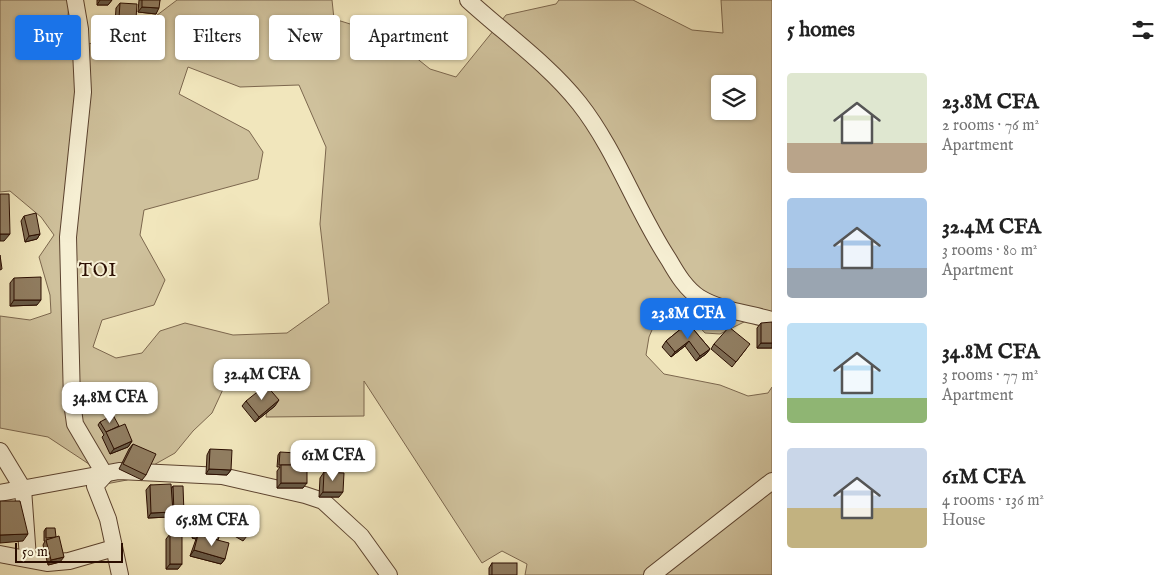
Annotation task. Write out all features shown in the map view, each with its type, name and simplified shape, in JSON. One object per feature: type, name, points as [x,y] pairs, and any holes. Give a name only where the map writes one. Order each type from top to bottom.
[{"type":"street","points":[[75,0],[80,29],[82,92],[68,237],[72,402],[75,424],[105,475]]},
{"type":"street","points":[[468,0],[551,73],[578,102],[596,128],[657,242],[683,282],[698,297],[719,307],[772,320]]},
{"type":"street","points":[[0,451],[23,488],[28,558]]},
{"type":"street","points":[[0,493],[119,471],[222,476],[305,494],[323,502],[336,510],[362,536],[389,575]]},
{"type":"street","points":[[105,475],[95,486],[106,514],[120,575]]},
{"type":"street","points":[[652,575],[772,480]]},
{"type":"street","points":[[0,554],[28,558],[33,562],[69,561],[114,548]]},
{"type":"shaded area","points":[[0,0],[69,0],[68,15],[15,15],[15,60],[81,60],[81,45],[91,43],[91,60],[165,60],[165,15],[157,15],[177,0],[332,0],[334,15],[269,15],[269,60],[340,60],[340,21],[350,24],[350,60],[419,60],[430,69],[456,77],[506,15],[556,4],[559,0],[633,0],[692,30],[723,33],[721,0],[772,0],[772,320],[748,320],[720,334],[705,333],[693,320],[668,319],[655,323],[649,337],[646,355],[664,374],[720,385],[748,396],[768,393],[772,387],[772,575],[525,575],[527,564],[502,551],[482,563],[364,381],[364,416],[266,417],[269,389],[257,369],[243,369],[225,385],[212,413],[193,431],[175,453],[127,480],[95,486],[104,474],[48,437],[0,428],[0,316],[30,320],[51,313],[50,295],[39,257],[54,235],[41,217],[10,191],[0,192]],"holes":[[[188,67],[240,87],[299,85],[326,147],[320,224],[329,303],[287,333],[233,335],[185,323],[160,331],[142,353],[116,358],[93,347],[102,320],[154,305],[165,280],[140,235],[144,210],[258,179],[263,152],[249,131],[179,94]]]},
{"type":"building","points":[[142,0],[160,0],[159,8],[142,7]]},
{"type":"building","points":[[120,3],[137,4],[136,15],[119,15]]},
{"type":"building","points":[[0,194],[9,194],[10,234],[0,234]]},
{"type":"building","points":[[36,213],[40,234],[29,236],[24,216]]},
{"type":"building","points":[[41,277],[41,300],[14,300],[14,278]]},
{"type":"building","points":[[772,322],[772,343],[761,343],[761,323]]},
{"type":"building","points":[[688,323],[710,349],[700,356],[689,341],[675,352],[666,341]]},
{"type":"building","points":[[729,327],[750,344],[736,362],[714,344]]},
{"type":"building","points":[[266,385],[279,400],[259,417],[246,401]]},
{"type":"building","points":[[113,415],[119,426],[106,432],[100,422]]},
{"type":"building","points":[[125,424],[132,441],[114,449],[106,432]]},
{"type":"building","points":[[133,444],[156,454],[146,475],[123,464]]},
{"type":"building","points":[[210,449],[232,450],[231,470],[209,469]]},
{"type":"building","points":[[280,452],[297,453],[296,465],[279,465]]},
{"type":"building","points":[[281,465],[307,465],[307,483],[281,483]]},
{"type":"building","points":[[324,472],[344,473],[343,492],[323,492]]},
{"type":"building","points":[[171,484],[173,512],[151,513],[150,485]]},
{"type":"building","points":[[173,486],[183,486],[184,513],[174,513]]},
{"type":"building","points":[[0,501],[20,501],[28,534],[0,535]]},
{"type":"building","points":[[239,509],[257,518],[247,536],[229,526]]},
{"type":"building","points":[[200,520],[222,528],[218,540],[196,532]]},
{"type":"building","points":[[46,528],[55,528],[56,537],[46,538]]},
{"type":"building","points":[[170,534],[182,534],[182,564],[170,564]]},
{"type":"building","points":[[198,535],[229,543],[225,559],[194,550]]},
{"type":"building","points":[[59,536],[64,557],[51,560],[46,540]]},
{"type":"building","points":[[492,563],[517,563],[517,575],[492,575]]},
{"type":"district","name":"TOI","points":[[98,270]]}]
